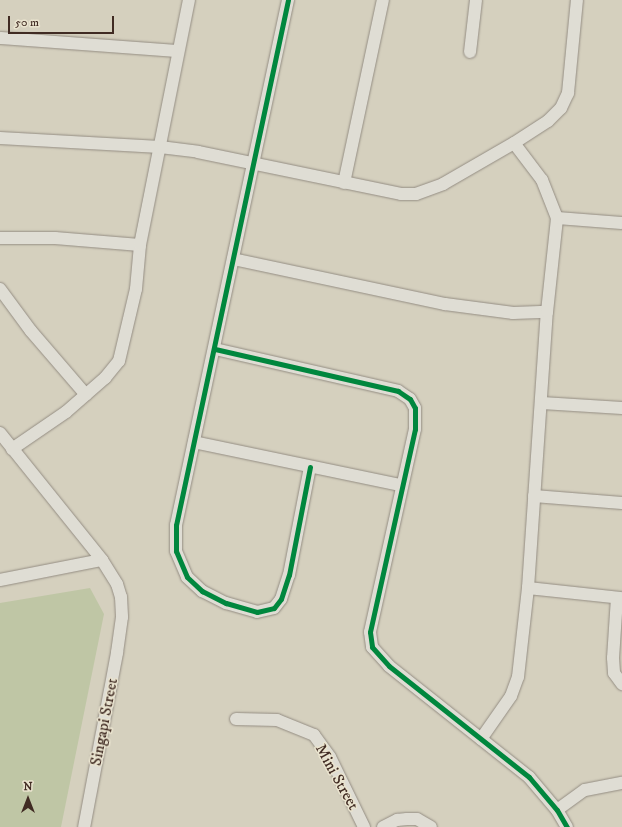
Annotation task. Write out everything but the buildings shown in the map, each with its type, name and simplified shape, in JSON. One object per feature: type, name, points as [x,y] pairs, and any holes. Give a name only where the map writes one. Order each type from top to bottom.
[{"type":"street","points":[[12,449],[86,395],[105,378],[119,361],[136,289],[140,245],[189,0]]},
{"type":"street","points":[[288,0],[255,163],[176,525],[179,562],[188,578],[202,591],[247,610],[267,611],[274,608],[281,599],[289,575],[310,467]]},
{"type":"street","points":[[344,183],[383,0]]},
{"type":"street","points":[[470,52],[476,0]]},
{"type":"street","points":[[0,138],[160,147],[255,163],[401,194],[416,194],[443,184],[514,143],[548,121],[566,100],[577,0]]},
{"type":"street","points":[[0,38],[178,51]]},
{"type":"street","points":[[481,739],[514,688],[528,588],[542,403],[547,312],[557,218],[542,180],[514,143]]},
{"type":"street","points":[[557,218],[622,223]]},
{"type":"street","points":[[0,238],[55,238],[140,245]]},
{"type":"street","points":[[233,259],[445,304],[513,313],[547,312]]},
{"type":"street","points":[[0,289],[31,331],[86,395]]},
{"type":"street","points":[[215,349],[405,395],[415,408],[416,418],[400,485],[370,632],[372,647],[389,666],[529,777],[557,810],[567,827]]},
{"type":"street","points":[[542,403],[622,408]]},
{"type":"street","name":"Singapi Street","points":[[0,433],[102,560],[117,584],[122,617],[84,827]]},
{"type":"street","points":[[194,442],[400,485]]},
{"type":"street","points":[[534,496],[622,503]]},
{"type":"street","points":[[0,580],[102,560]]},
{"type":"street","points":[[528,588],[620,598],[613,658],[614,673],[622,684]]},
{"type":"street","name":"Mini Street","points":[[236,719],[277,720],[314,735],[330,757],[364,827]]},
{"type":"street","points":[[557,810],[585,790],[622,783]]},
{"type":"street","points":[[383,827],[397,820],[417,819],[431,827]]},
{"type":"green space","points":[[90,588],[104,614],[61,827],[0,827],[0,603]]},
{"type":"cycle path","points":[[288,0],[176,525],[176,551],[187,577],[202,591],[226,603],[257,612],[274,608],[281,599],[289,575],[310,467]]},
{"type":"cycle path","points":[[215,349],[398,391],[410,399],[415,408],[415,429],[370,632],[372,647],[389,666],[529,777],[557,810],[567,827]]}]
